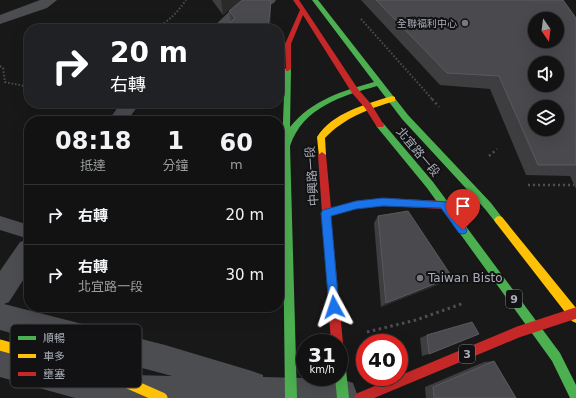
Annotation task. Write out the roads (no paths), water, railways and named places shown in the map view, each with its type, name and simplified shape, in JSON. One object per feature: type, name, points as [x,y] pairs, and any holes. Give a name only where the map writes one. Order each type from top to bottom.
[{"type":"main road","name":"北宜路一段","points":[[296,0],[379,124],[430,185],[556,357],[576,398]]},
{"type":"main road","name":"北宜路一段","points":[[315,0],[405,117],[488,206],[576,317]]},
{"type":"main road","name":"中興路一段","points":[[284,395],[288,44],[302,11]]},
{"type":"main road","name":"中興路一段","points":[[286,147],[294,128],[308,112],[333,98],[378,83]]},
{"type":"main road","name":"中興路一段","points":[[336,334],[321,136],[331,125],[345,117],[368,106],[392,99]]},
{"type":"main road","points":[[326,213],[356,205],[383,202],[444,204]]},
{"type":"main road","name":"3","points":[[349,397],[518,332],[576,313]]},
{"type":"main road","points":[[0,345],[10,348]]},
{"type":"main road","points":[[346,386],[349,397]]},
{"type":"main road","points":[[139,388],[162,398]]},
{"type":"street","points":[[0,20],[42,5],[50,0]]},
{"type":"street","points":[[224,24],[237,12],[269,0]]},
{"type":"street","points":[[121,116],[127,108]]},
{"type":"street","points":[[0,293],[24,257]]},
{"type":"street","points":[[0,317],[28,324]]},
{"type":"street","points":[[142,353],[284,395]]},
{"type":"street","points":[[0,363],[10,366]]},
{"type":"street","points":[[93,388],[349,397]]},
{"type":"lane","points":[[0,223],[24,230]]},
{"type":"place","name":"全聯福利中心","points":[[465,23]]},
{"type":"place","name":"Taiwan Bisto","points":[[420,278]]}]
